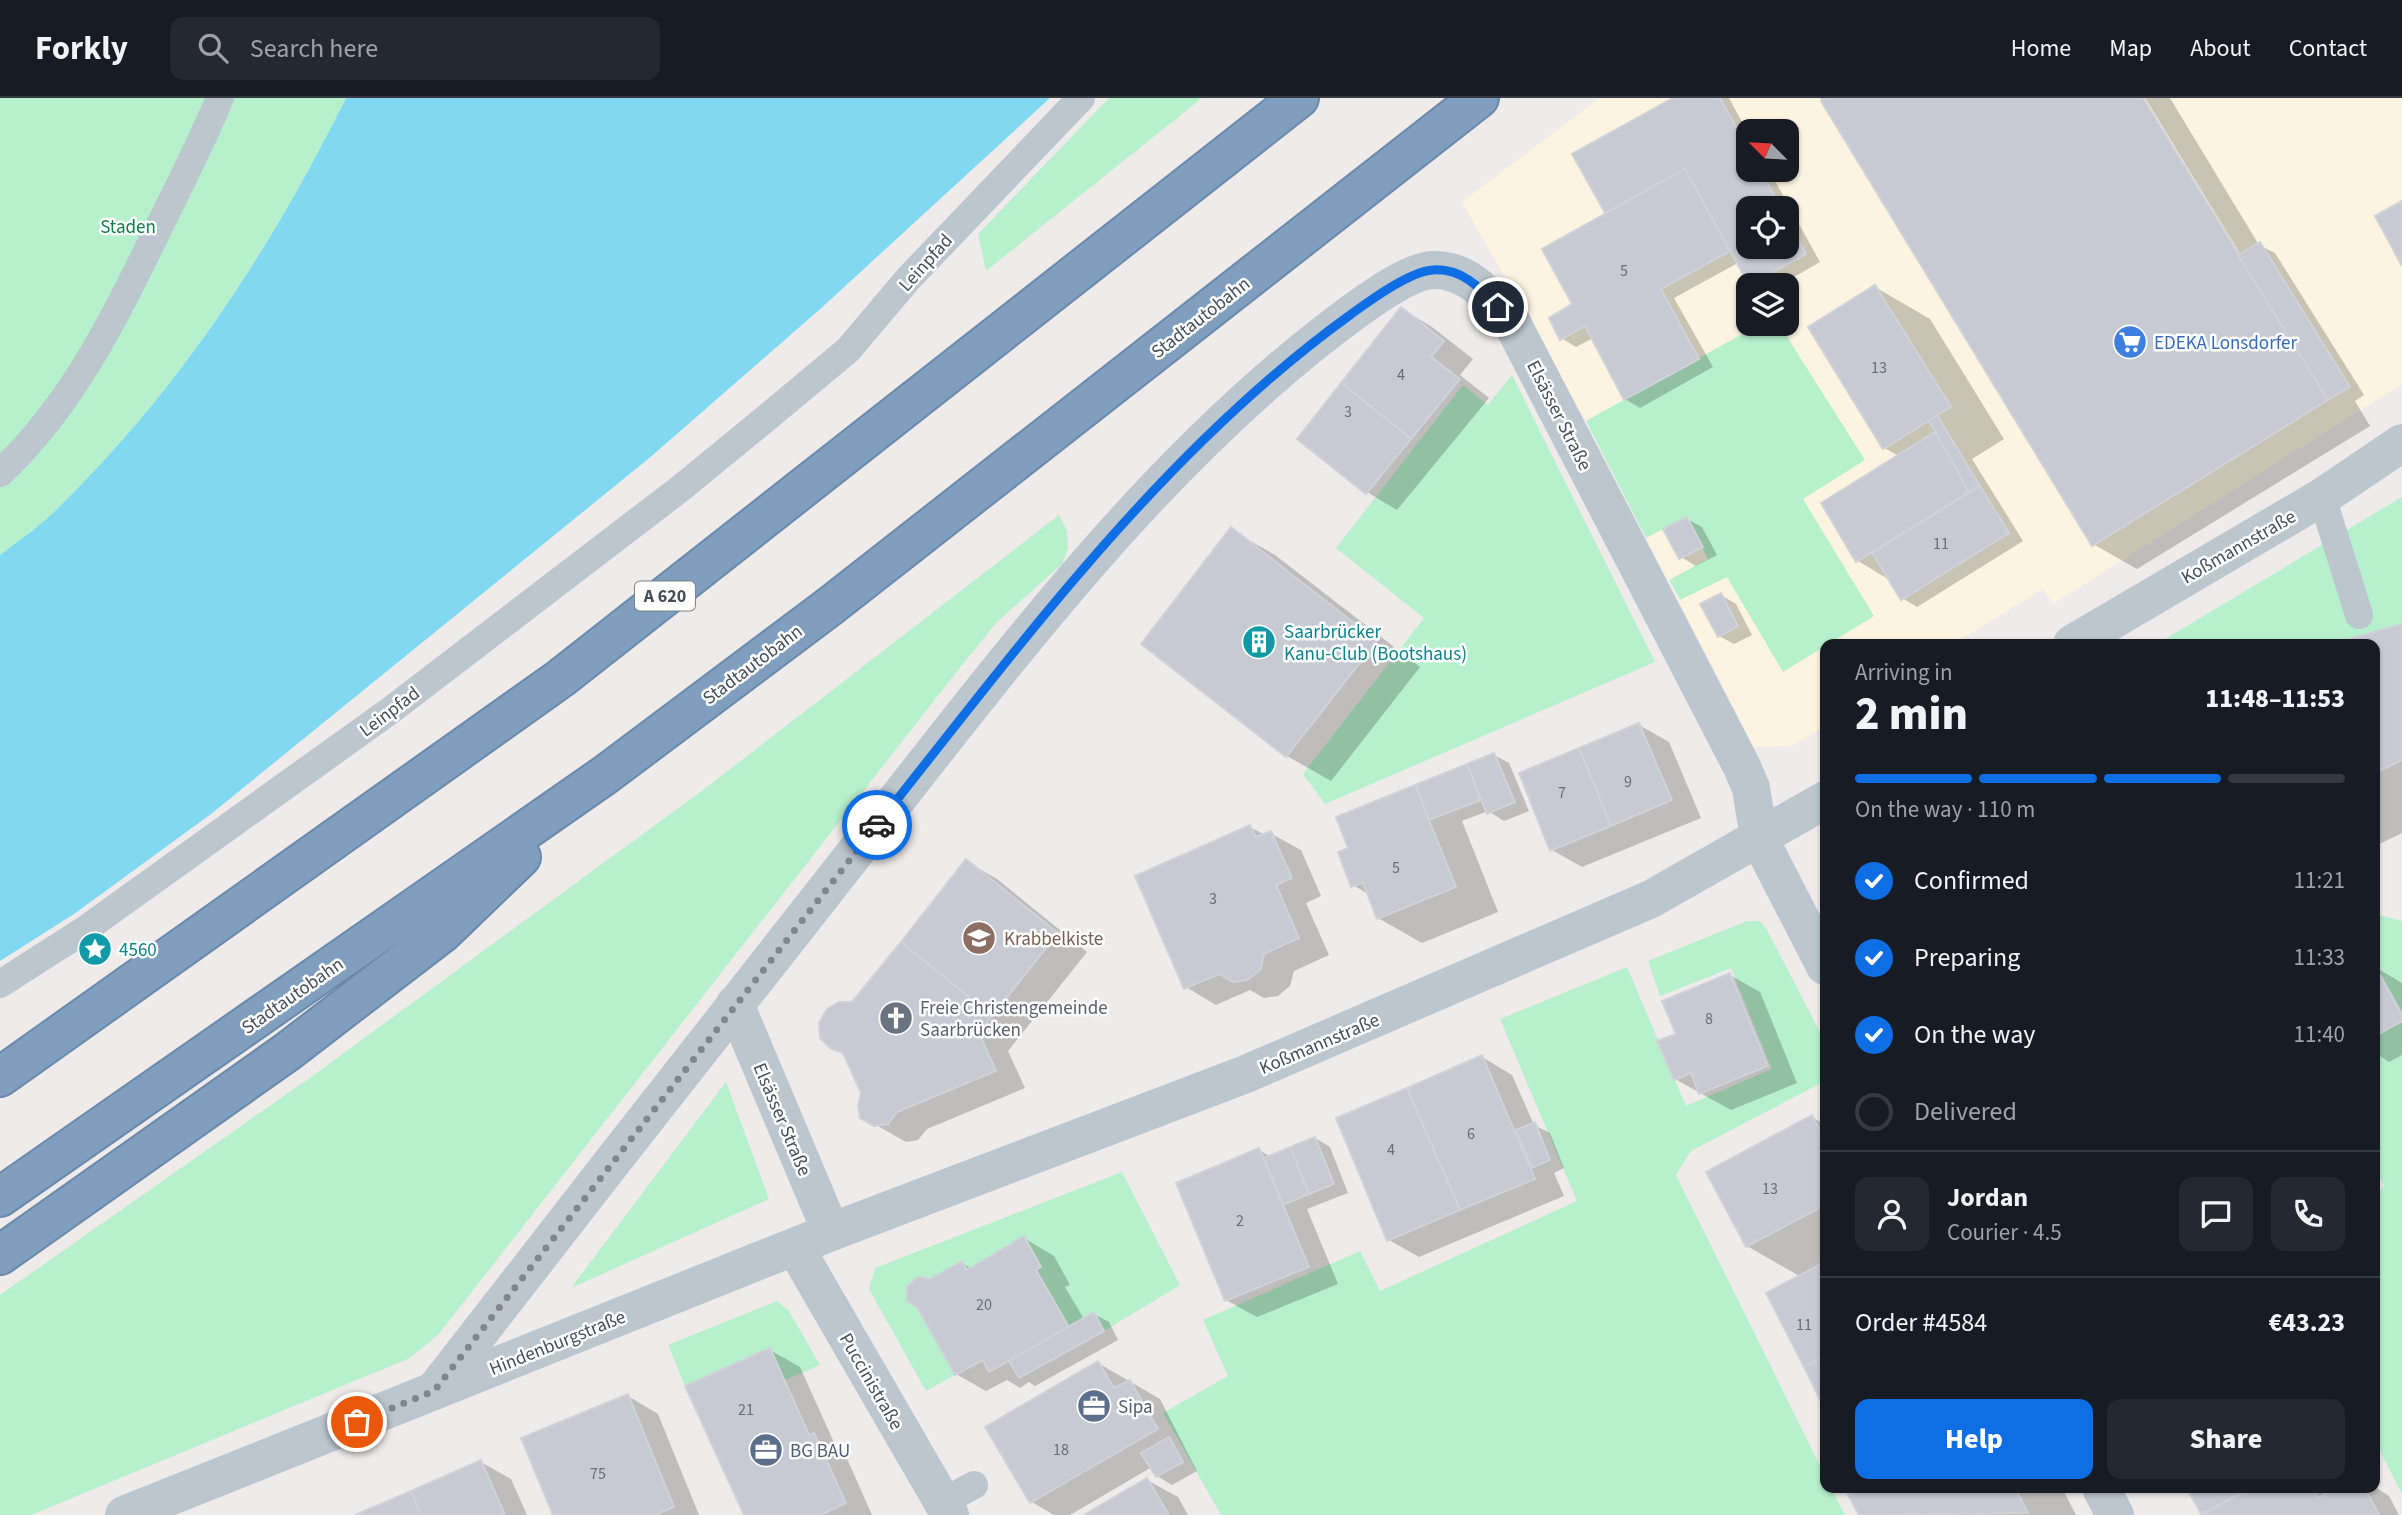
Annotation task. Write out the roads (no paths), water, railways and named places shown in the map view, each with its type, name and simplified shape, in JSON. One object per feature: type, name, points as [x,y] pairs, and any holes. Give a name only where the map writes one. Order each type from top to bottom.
[{"type":"highway","name":"A 620","points":[[4,1074],[561,678],[1299,98]]},
{"type":"highway","name":"Stadtautobahn","points":[[0,1197],[605,775],[829,607],[1479,98]]},
{"type":"highway","points":[[0,1255],[287,1052],[442,933],[605,775]]},
{"type":"street","name":"Elsässer Straße","points":[[434,1391],[988,684],[1109,542],[1219,426],[1333,327],[1384,290],[1432,270],[1472,279],[1511,321],[1736,755],[1751,788],[1759,838],[1820,956]]},
{"type":"street","name":"Koßmannstraße","points":[[2081,639],[2322,497],[2402,443]]},
{"type":"street","name":"Koßmannstraße","points":[[795,1247],[1245,1074],[1651,899],[1820,803]]},
{"type":"street","name":"Elsässer Straße","points":[[735,1004],[831,1232]]},
{"type":"street","name":"Hindenburgstraße","points":[[124,1515],[795,1247]]},
{"type":"street","name":"Puccinistraße","points":[[795,1247],[956,1500]]},
{"type":"street","points":[[2104,1493],[2115,1515]]},
{"type":"lane","points":[[0,473],[20,454],[64,400],[103,338],[220,98]]},
{"type":"lane","name":"Leinpfad","points":[[0,984],[83,931],[391,710],[757,412],[849,350],[908,279],[1081,98]]},
{"type":"lane","points":[[2322,497],[2359,615]]},
{"type":"water","points":[[346,98],[1050,98],[817,312],[653,455],[211,814],[74,914],[0,961],[0,555],[51,515],[102,463],[183,366],[254,263]]},
{"type":"place","name":"EDEKA Lonsdorfer","points":[[2130,342]]},
{"type":"place","name":"Saarbrücker Kanu-Club (Bootshaus)","points":[[1259,642]]},
{"type":"place","name":"Krabbelkiste","points":[[979,938]]},
{"type":"place","name":"4560","points":[[95,949]]},
{"type":"place","name":"Freie Christengemeinde Saarbrücken","points":[[896,1018]]},
{"type":"place","name":"Sipa","points":[[1094,1406]]},
{"type":"place","name":"BG BAU","points":[[766,1450]]},
{"type":"park label","name":"Staden","points":[[128,226]]}]
